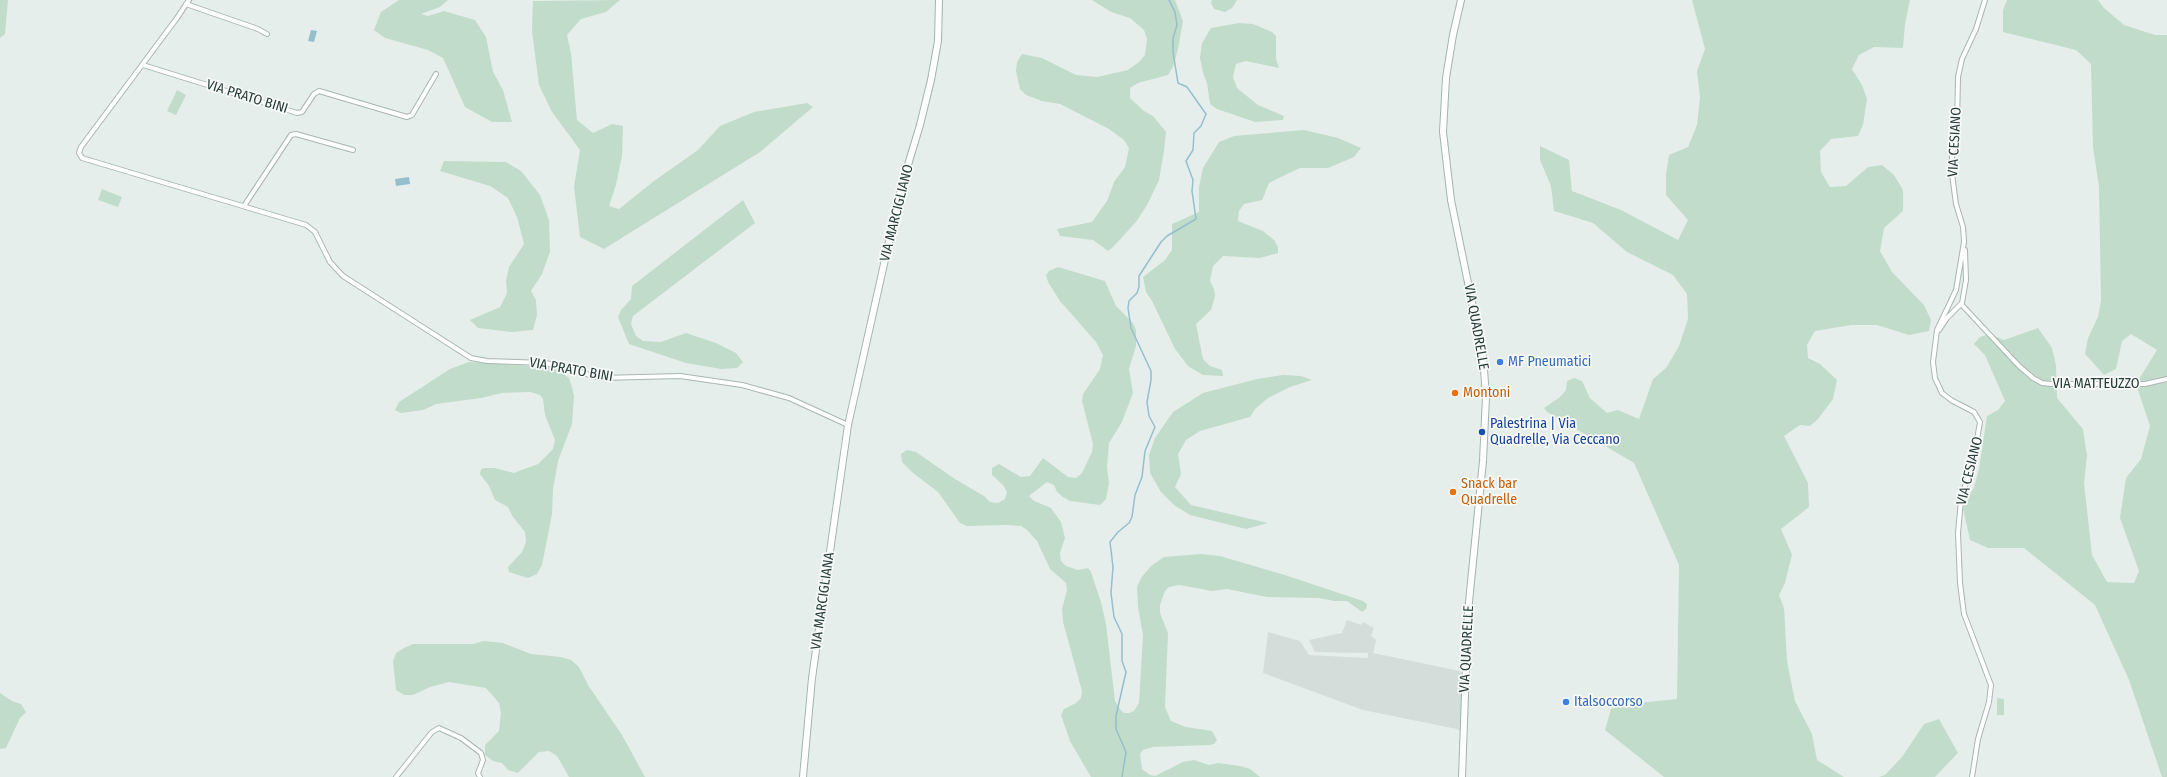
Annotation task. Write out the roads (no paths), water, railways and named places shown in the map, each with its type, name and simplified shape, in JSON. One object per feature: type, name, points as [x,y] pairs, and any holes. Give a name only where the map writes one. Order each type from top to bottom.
[{"type":"street","name":"VIA MARCIGLIANO","points":[[848,425],[901,188],[920,125],[931,80],[938,41],[939,0]]},
{"type":"street","name":"VIA QUADRELLE","points":[[1461,0],[1446,78],[1443,132],[1452,207],[1483,356],[1486,397],[1483,461],[1467,619],[1462,777]]},
{"type":"street","name":"VIA CESIANO","points":[[1972,777],[1978,742],[1989,702],[1991,685],[1964,614],[1960,583],[1958,533],[1961,500],[1974,458],[1980,424],[1974,412],[1949,399],[1939,389],[1934,368],[1935,338],[1939,324],[1956,288],[1964,236],[1952,174],[1952,152],[1957,126],[1958,80],[1962,59],[1976,29],[1985,0]]},
{"type":"street","name":"VIA PRATO BINI","points":[[267,34],[258,29],[187,2],[143,65],[81,147],[79,152],[80,157],[310,227],[316,234],[331,264],[343,276],[469,357],[487,361],[549,364],[601,378],[676,376],[742,385],[789,398],[848,425]]},
{"type":"street","name":"VIA PRATO BINI","points":[[143,65],[297,113],[302,112],[314,94],[319,91],[406,117],[412,115],[436,74]]},
{"type":"street","name":"VIA PRATO BINI","points":[[244,206],[292,134],[353,150]]},
{"type":"street","points":[[1935,338],[1946,319],[1961,304],[1966,277],[1964,236]]},
{"type":"street","name":"VIA MATTEUZZO","points":[[1961,304],[2019,366],[2042,383],[2145,384],[2167,379]]},
{"type":"street","name":"VIA MARCIGLIANA","points":[[803,777],[812,678],[848,425]]},
{"type":"street","points":[[396,777],[432,732],[439,728],[461,738],[482,753],[483,760],[478,774],[480,777]]},
{"type":"water","points":[[311,30],[317,31],[314,42],[308,41]]},
{"type":"water","points":[[409,177],[410,184],[396,186],[395,179]]},
{"type":"waterway","points":[[1122,777],[1126,752],[1116,729],[1116,716],[1126,672],[1122,661],[1122,634],[1114,617],[1111,593],[1113,567],[1110,542],[1118,532],[1129,523],[1132,517],[1135,495],[1142,477],[1145,451],[1155,427],[1149,416],[1147,402],[1151,371],[1131,328],[1128,308],[1129,301],[1137,293],[1139,287],[1139,276],[1161,242],[1167,236],[1196,219],[1192,191],[1193,180],[1186,161],[1193,150],[1194,133],[1201,126],[1206,114],[1187,87],[1178,83],[1173,52],[1173,38],[1177,25],[1175,12],[1169,0]]},
{"type":"place","name":"MF Pneumatici","points":[[1500,362]]},
{"type":"place","name":"Montoni","points":[[1455,393]]},
{"type":"place","name":"Palestrina | Via Quadrelle, Via Ceccano","points":[[1482,432]]},
{"type":"place","name":"Snack bar Quadrelle","points":[[1453,492]]},
{"type":"place","name":"Italsoccorso","points":[[1566,702]]}]
